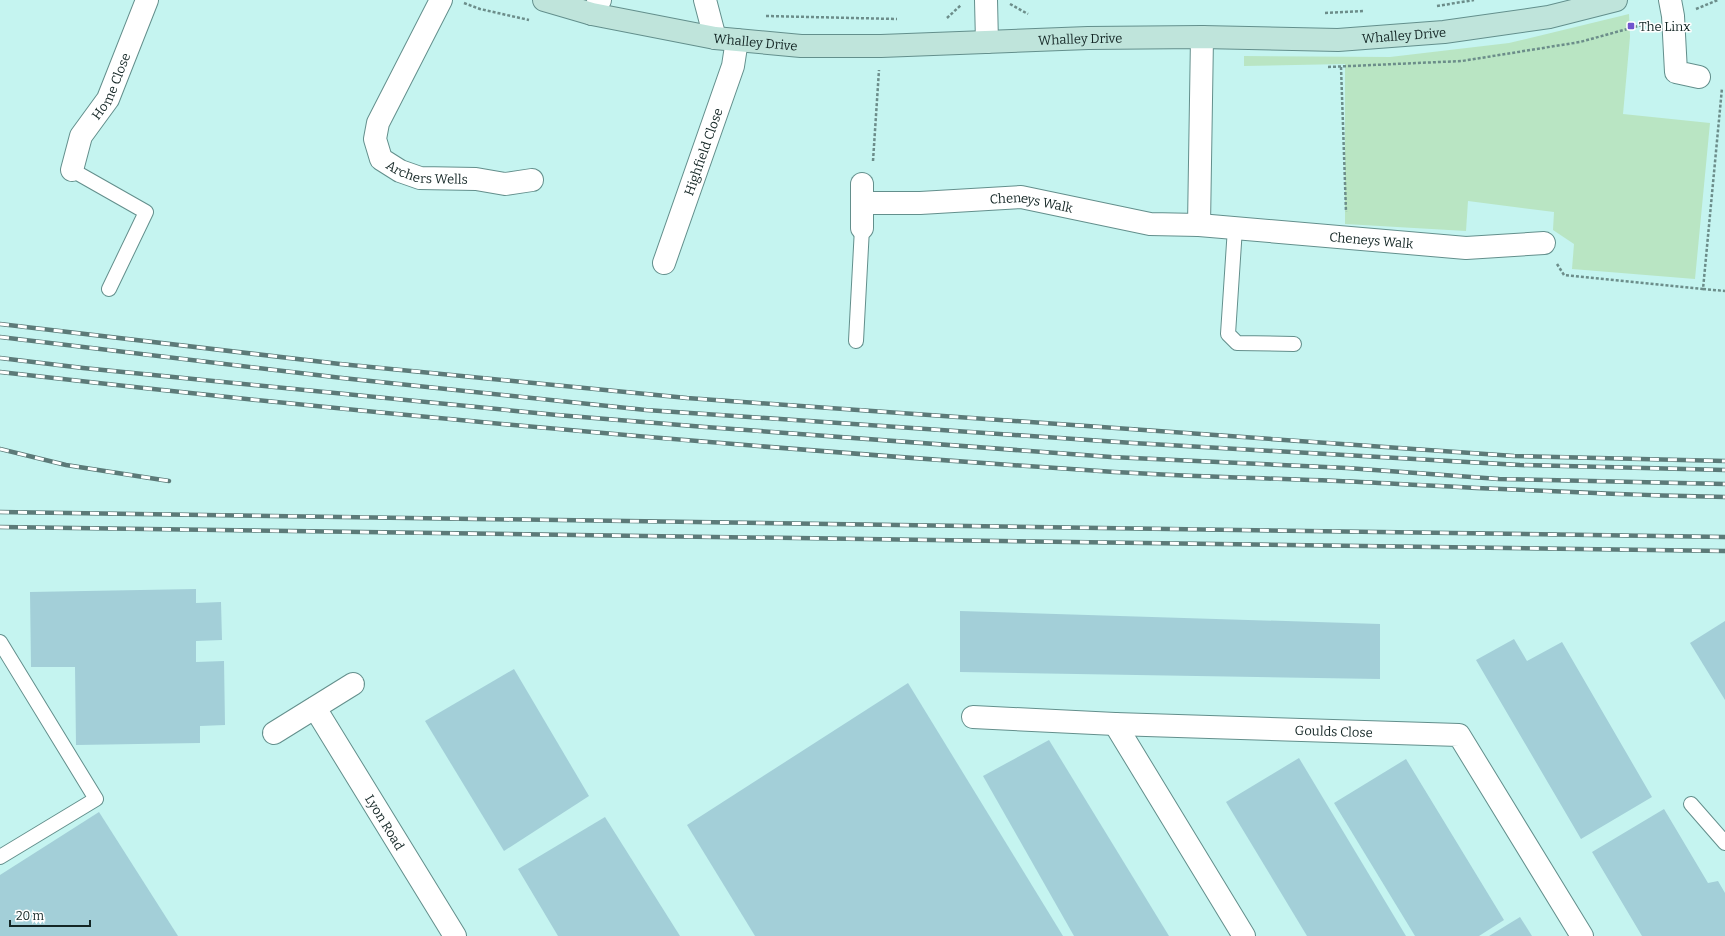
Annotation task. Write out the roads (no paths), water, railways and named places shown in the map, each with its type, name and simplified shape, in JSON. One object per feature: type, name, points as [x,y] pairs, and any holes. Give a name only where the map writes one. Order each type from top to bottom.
[{"type":"street","name":"Home Close","points":[[72,170],[81,136],[108,100],[147,0]]},
{"type":"street","name":"Archers Wells","points":[[441,0],[378,123],[375,139],[381,159],[400,171],[420,178],[476,179],[505,184],[532,180]]},
{"type":"street","name":"Whalley Drive","points":[[544,0],[596,7],[715,38],[801,46],[881,46],[1088,38],[1202,37],[1338,40],[1444,32],[1549,17],[1616,0]]},
{"type":"street","points":[[705,0],[715,38]]},
{"type":"street","points":[[986,0],[987,42]]},
{"type":"street","points":[[1670,0],[1673,16],[1676,72],[1700,77]]},
{"type":"street","points":[[1199,225],[1202,37]]},
{"type":"street","name":"Highfield Close","points":[[664,263],[733,66],[737,40]]},
{"type":"street","name":"Cheneys Walk","points":[[862,228],[862,194],[920,203],[1021,197],[1150,224],[1199,225],[1347,239],[1466,248],[1544,243]]},
{"type":"street","points":[[274,733],[354,684]]},
{"type":"street","name":"Lyon Road","points":[[316,708],[456,936]]},
{"type":"street","name":"Goulds Close","points":[[972,716],[1115,724],[1459,735],[1582,936]]},
{"type":"street","points":[[1115,724],[1244,936]]},
{"type":"lane","points":[[72,170],[146,212],[109,289]]},
{"type":"lane","points":[[856,341],[862,228]]},
{"type":"lane","points":[[1235,228],[1228,334],[1237,343],[1294,344]]},
{"type":"lane","points":[[0,642],[96,798],[0,857]]},
{"type":"lane","points":[[1691,804],[1725,843]]},
{"type":"railway","points":[[0,324],[340,364],[687,398],[1514,456],[1725,461]]},
{"type":"railway","points":[[0,337],[342,378],[646,410],[1133,443],[1520,465],[1725,470]]},
{"type":"railway","points":[[0,358],[83,368],[557,415],[1111,457],[1347,468],[1499,479],[1725,484]]},
{"type":"railway","points":[[0,372],[275,402],[549,428],[962,462],[1165,475],[1360,482],[1588,493],[1725,497]]},
{"type":"railway","points":[[0,449],[66,465],[169,481]]},
{"type":"railway","points":[[0,512],[1725,537]]},
{"type":"railway","points":[[0,527],[1725,551]]},
{"type":"place","name":"The Linx","points":[[1631,26]]}]
